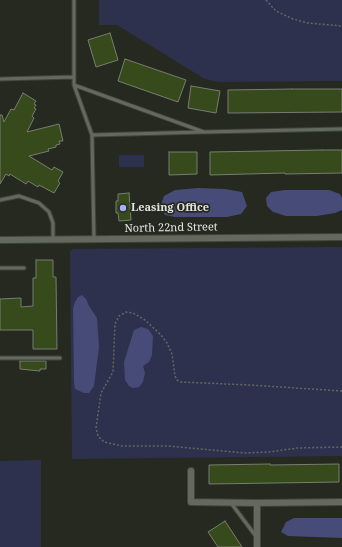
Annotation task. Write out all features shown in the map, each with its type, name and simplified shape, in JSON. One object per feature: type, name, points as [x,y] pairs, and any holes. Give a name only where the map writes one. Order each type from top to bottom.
[{"type":"street","name":"North 22nd Street","points":[[0,240],[342,237]]},
{"type":"street","points":[[191,471],[191,502],[342,502]]},
{"type":"street","points":[[257,503],[257,547]]},
{"type":"lane","points":[[74,0],[74,85],[92,135],[94,239]]},
{"type":"lane","points":[[0,79],[74,76]]},
{"type":"lane","points":[[74,85],[204,132]]},
{"type":"lane","points":[[92,135],[342,130]]},
{"type":"lane","points":[[0,200],[19,196],[39,203],[49,212],[53,223],[53,239]]},
{"type":"lane","points":[[0,268],[24,268]]},
{"type":"lane","points":[[0,358],[60,358]]},
{"type":"lane","points":[[231,503],[257,537]]},
{"type":"path","points":[[266,0],[276,11],[293,19],[308,23],[342,26]]},
{"type":"path","points":[[342,392],[250,385],[181,382],[177,380],[175,376],[172,354],[169,346],[154,326],[134,313],[126,312],[119,316],[115,324],[113,372],[101,393],[96,428],[98,436],[104,442],[119,446],[175,446],[245,453],[269,452],[297,448],[342,447]]},
{"type":"shaded area","points":[[99,0],[342,0],[342,81],[219,82],[205,79],[117,25],[99,25]]},
{"type":"shaded area","points":[[119,155],[144,155],[144,167],[119,167]]},
{"type":"shaded area","points":[[198,188],[225,189],[242,192],[247,206],[241,214],[227,217],[175,217],[165,215],[160,207],[164,196],[175,190]]},
{"type":"shaded area","points":[[285,190],[329,190],[340,194],[342,198],[342,210],[335,213],[317,216],[286,216],[273,212],[267,206],[266,198],[271,192]]},
{"type":"shaded area","points":[[342,247],[342,456],[72,459],[70,252],[73,249]]},
{"type":"shaded area","points":[[82,295],[97,318],[99,347],[94,386],[89,393],[84,393],[75,389],[74,382],[73,309],[78,297]]},
{"type":"shaded area","points":[[141,327],[148,329],[153,336],[152,355],[149,362],[143,366],[145,373],[143,382],[139,387],[133,388],[129,386],[125,380],[124,362],[134,330]]},
{"type":"shaded area","points":[[41,460],[41,547],[0,547],[0,461]]},
{"type":"shaded area","points":[[294,518],[342,518],[342,538],[288,536],[281,532],[286,522]]},
{"type":"building","points":[[110,33],[118,60],[96,67],[88,40]]},
{"type":"building","points":[[125,59],[186,80],[178,102],[118,81]]},
{"type":"building","points":[[191,86],[220,91],[216,113],[188,108]]},
{"type":"building","points":[[342,89],[342,112],[228,113],[228,90]]},
{"type":"building","points":[[23,93],[36,101],[34,108],[36,109],[32,116],[34,118],[27,132],[59,124],[63,141],[59,141],[60,144],[56,145],[56,147],[48,149],[49,151],[29,156],[52,170],[54,167],[63,172],[58,181],[60,183],[54,193],[39,185],[38,187],[28,181],[26,184],[10,174],[9,176],[6,174],[0,184],[0,115],[2,115],[4,122],[11,109],[14,110]]},
{"type":"building","points":[[342,150],[342,173],[210,175],[210,152]]},
{"type":"building","points":[[169,152],[197,152],[197,174],[169,175]]},
{"type":"building","name":"Leasing Office","points":[[129,193],[131,220],[119,221],[118,213],[116,213],[116,201],[118,201],[118,194]]},
{"type":"building","points":[[36,260],[53,260],[53,277],[56,277],[57,349],[33,349],[33,330],[0,330],[0,299],[21,298],[21,307],[33,306],[33,278],[36,278]]},
{"type":"building","points":[[20,361],[46,361],[46,369],[40,369],[40,371],[20,369]]},
{"type":"building","points":[[339,464],[339,482],[209,484],[209,465]]},
{"type":"building","points":[[225,521],[242,547],[218,547],[208,532]]},
{"type":"place","name":"Leasing Office","points":[[123,208]]}]
